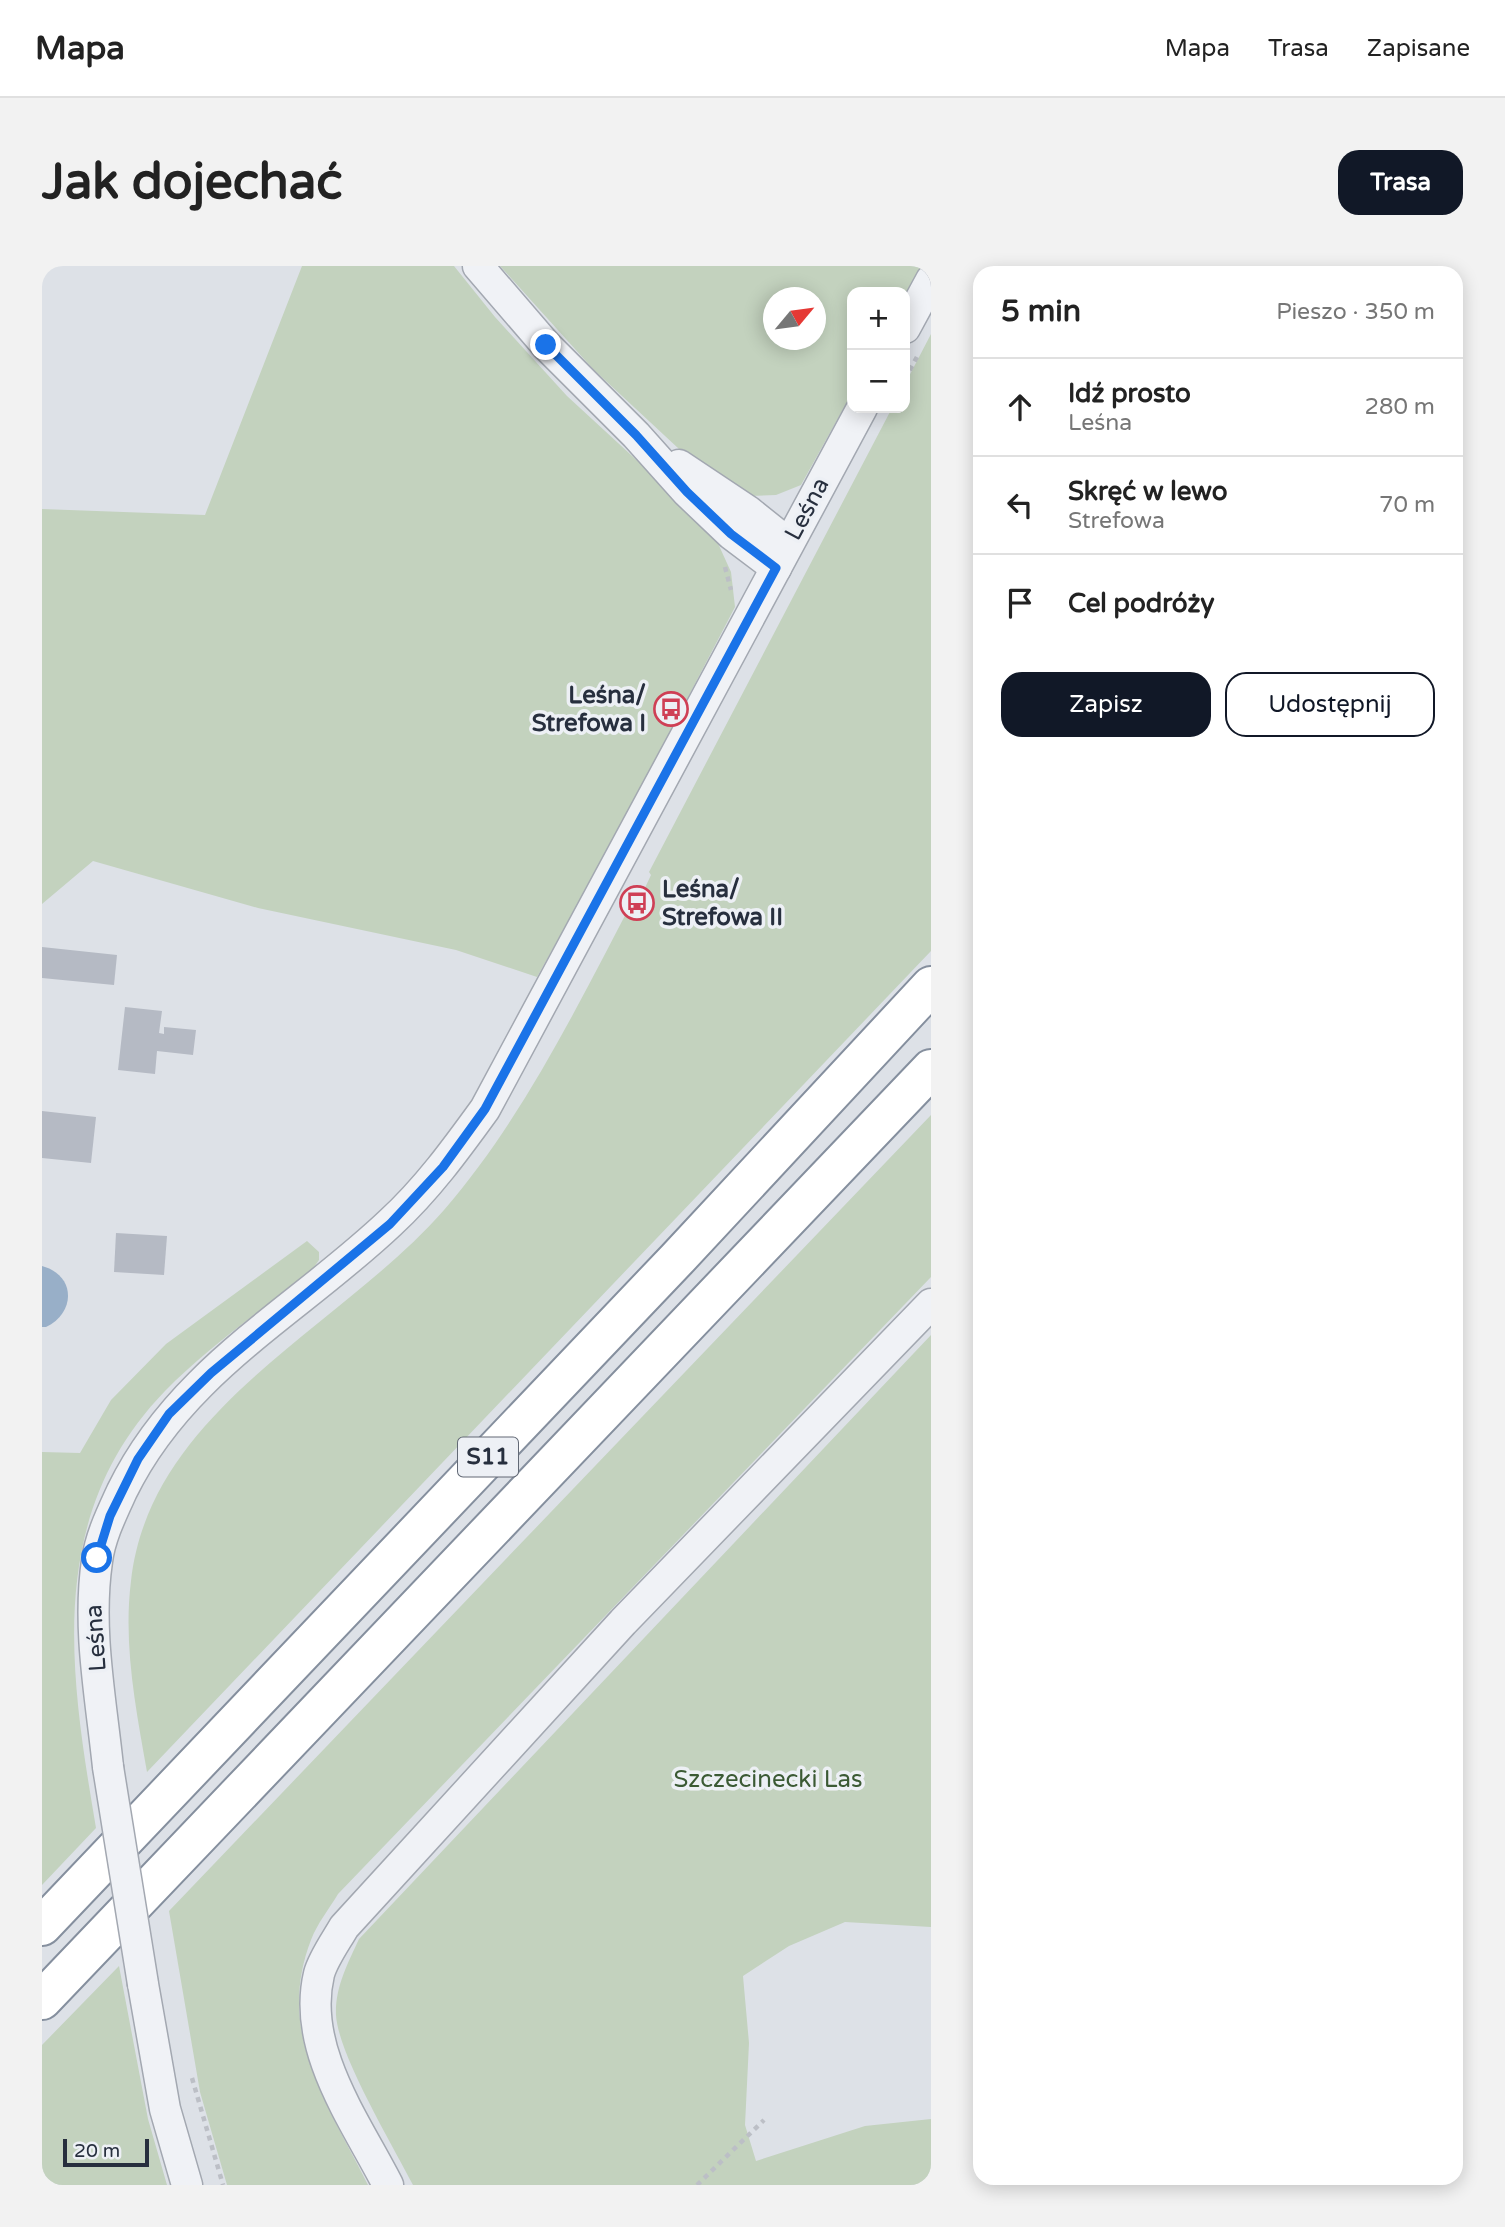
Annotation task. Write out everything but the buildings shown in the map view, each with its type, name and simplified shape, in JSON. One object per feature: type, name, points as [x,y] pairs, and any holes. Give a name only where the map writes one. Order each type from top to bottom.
[{"type":"highway","name":"S11","points":[[42,1926],[677,1259],[931,986]]},
{"type":"highway","name":"S11","points":[[42,2000],[931,1069]]},
{"type":"street","points":[[478,266],[546,345],[636,435],[748,511],[782,556]]},
{"type":"street","points":[[910,319],[931,280]]},
{"type":"street","name":"Leśna","points":[[187,2185],[165,2109],[108,1767],[92,1610],[97,1558],[110,1516],[138,1459],[169,1414],[211,1373],[390,1224],[443,1167],[485,1109],[859,413]]},
{"type":"street","points":[[388,2185],[326,2064],[314,2021],[319,1973],[344,1927],[623,1622],[931,1304]]},
{"type":"path","points":[[190,2067],[223,2185]]},
{"type":"path","points":[[697,2185],[764,2120]]},
{"type":"green space","points":[[302,266],[454,266],[495,317],[567,396],[668,489],[716,539],[731,572],[735,607],[612,843],[537,977],[456,950],[258,908],[93,861],[42,904],[42,509],[205,515]]},
{"type":"green space","points":[[500,266],[923,266],[910,290],[910,287],[847,287],[847,402],[801,485],[776,495],[750,496],[693,462],[593,369]]},
{"type":"green space","points":[[931,334],[931,951],[147,1772],[130,1653],[131,1581],[146,1521],[173,1467],[211,1419],[256,1375],[402,1253],[444,1210],[501,1135],[550,1056],[638,891],[643,892],[651,875],[649,872],[889,413],[910,413],[910,374]]},
{"type":"green space","points":[[931,1115],[931,1277],[338,1894],[316,1928],[301,1974],[299,2006],[303,2037],[323,2096],[368,2185],[227,2185],[200,2092],[169,1911]]},
{"type":"green space","points":[[307,1241],[319,1252],[319,1260],[312,1270],[218,1343],[165,1391],[126,1439],[100,1490],[83,1544],[75,1599],[79,1712],[96,1828],[42,1885],[42,1452],[80,1453],[111,1400],[166,1344]]},
{"type":"green space","name":"Szczecinecki Las","points":[[931,1335],[931,1927],[845,1922],[789,1946],[743,1976],[749,2043],[745,2125],[756,2161],[865,2126],[931,2119],[931,2185],[413,2185],[356,2076],[339,2032],[336,2015],[338,1995],[359,1939]]},
{"type":"green space","points":[[119,1966],[148,2119],[167,2185],[42,2185],[42,2045]]},
{"type":"water","points":[[42,1266],[61,1277],[68,1295],[63,1313],[46,1327],[42,1327]]},
{"type":"place","name":"Leśna/ Strefowa I","points":[[671,709]]},
{"type":"place","name":"Leśna/ Strefowa II","points":[[637,903]]},
{"type":"route","points":[[97,1558],[110,1516],[138,1459],[169,1414],[261,1329],[390,1224],[443,1167],[485,1109],[776,568],[731,534],[687,492],[636,435],[546,345]]}]
